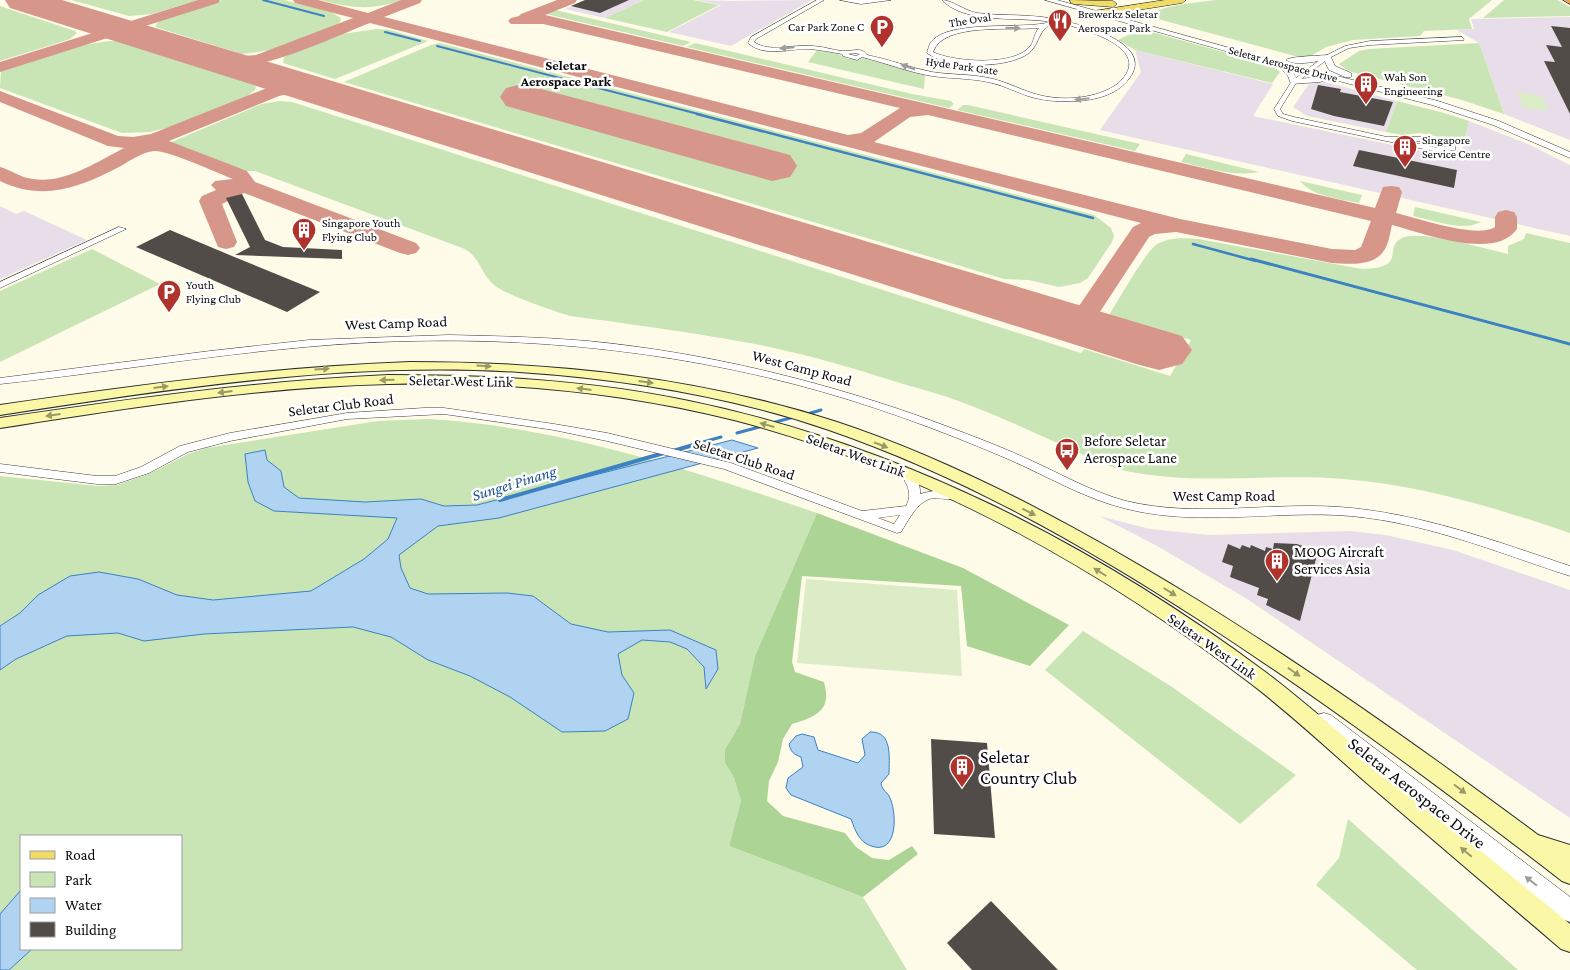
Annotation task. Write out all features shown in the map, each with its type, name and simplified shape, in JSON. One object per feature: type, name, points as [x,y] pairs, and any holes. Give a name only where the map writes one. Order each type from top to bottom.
[{"type":"main road","points":[[1072,1],[1125,4],[1182,0]]},
{"type":"main road","points":[[1083,11],[1109,12],[1148,3]]},
{"type":"main road","points":[[1142,20],[1138,14],[1148,3]]},
{"type":"main road","points":[[1096,11],[1125,4]]},
{"type":"main road","name":"Seletar West Link","points":[[0,410],[273,373],[351,367],[472,366],[572,372],[654,383],[718,395],[785,412],[836,428],[912,456],[975,484],[1069,532],[1143,575],[1270,656],[1421,760],[1570,873]]},
{"type":"main road","name":"Seletar West Link","points":[[0,423],[153,400],[258,388],[337,382],[464,380],[510,382],[644,397],[736,416],[798,434],[906,473],[954,495],[1064,550],[1137,595],[1260,679],[1570,940]]},
{"type":"main road","points":[[78,399],[76,405],[117,400],[153,400]]},
{"type":"main road","points":[[1528,841],[1570,856]]},
{"type":"street","name":"Hyde Park Gate","points":[[821,0],[753,38],[751,43],[758,48],[766,49],[806,47],[845,52],[845,55],[850,58],[864,56],[933,74],[995,81],[1034,96],[1056,100],[1093,97],[1117,87],[1127,77],[1133,64],[1133,58],[1127,49],[1113,40],[1058,21],[975,14],[956,8],[945,0]]},
{"type":"street","points":[[842,0],[853,2],[888,0]]},
{"type":"street","points":[[1049,0],[1083,11]]},
{"type":"street","name":"Seletar Aerospace Drive","points":[[1072,1],[1096,11],[1283,62],[1468,107],[1570,147]]},
{"type":"street","name":"Seletar Aerospace Drive","points":[[1109,12],[1283,62]]},
{"type":"street","name":"The Oval","points":[[1044,26],[1038,31],[1036,42],[1031,48],[1021,55],[1005,60],[957,63],[939,59],[930,53],[931,45],[954,33],[988,28],[1029,28],[1044,26],[1058,21]]},
{"type":"street","name":"The Oval","points":[[1029,28],[1038,31]]},
{"type":"street","points":[[1388,139],[1436,140],[1452,143],[1452,148],[1438,150],[1388,139],[1280,115],[1277,108],[1294,82],[1327,57],[1347,47],[1424,40],[1462,39],[1455,35],[1446,34],[1424,40]]},
{"type":"street","points":[[1283,62],[1327,57]]},
{"type":"street","points":[[1327,57],[1332,68],[1346,78]]},
{"type":"street","points":[[1283,62],[1292,75],[1294,82]]},
{"type":"street","points":[[1294,82],[1312,79],[1346,78]]},
{"type":"street","name":"Seletar Aerospace Drive","points":[[1346,78],[1468,113],[1526,135],[1570,155]]},
{"type":"street","points":[[0,286],[122,230]]},
{"type":"street","name":"West Camp Road","points":[[0,381],[241,350],[399,338],[486,338],[616,347],[724,364],[794,380],[877,406],[964,437],[1025,462],[1087,492],[1123,504],[1161,512],[1188,514],[1339,511],[1381,516],[1432,526],[1570,571]]},
{"type":"street","name":"Seletar Club Road","points":[[0,468],[97,480],[116,480],[145,470],[184,449],[208,442],[347,416],[424,411],[510,420],[640,444],[726,466],[897,529],[912,507],[922,497],[928,495],[954,495]]},
{"type":"street","points":[[906,473],[915,486],[912,507]]},
{"type":"street","name":"Seletar Club Road","points":[[861,515],[912,507]]},
{"type":"street","name":"Seletar Aerospace Drive","points":[[1260,679],[1320,718],[1570,911]]},
{"type":"shaded area","points":[[585,0],[644,0],[605,18],[565,9]]},
{"type":"shaded area","points":[[696,0],[812,0],[731,46],[669,32],[721,5]]},
{"type":"shaded area","points":[[1570,17],[1570,140],[1504,114],[1479,43],[1457,30],[1474,29],[1471,19]]},
{"type":"shaded area","points":[[1135,50],[1273,84],[1253,116],[1460,159],[1469,121],[1528,144],[1570,165],[1570,236],[1100,130],[1141,72]]},
{"type":"shaded area","points":[[1325,82],[1397,101],[1386,132],[1307,116],[1293,107],[1309,84]]},
{"type":"shaded area","points":[[0,206],[16,214],[24,211],[87,240],[0,279]]},
{"type":"shaded area","points":[[1099,516],[1150,529],[1209,535],[1349,531],[1386,535],[1453,550],[1570,590],[1570,818],[1247,599],[1159,547]]},
{"type":"green space","points":[[71,0],[198,0],[152,14],[129,16]]},
{"type":"green space","points":[[223,0],[284,0],[331,12],[341,18],[340,22],[335,26],[272,50],[242,54],[155,27],[163,19]]},
{"type":"green space","points":[[320,0],[402,0],[380,6],[361,7]]},
{"type":"green space","points":[[644,0],[693,0],[719,5],[667,32],[605,18]]},
{"type":"green space","points":[[1216,0],[1492,0],[1469,19],[1472,29],[1424,31],[1420,36],[1353,40],[1326,47],[1311,56],[1295,56],[1151,16],[1162,9]]},
{"type":"green space","points":[[1504,0],[1557,0],[1570,7],[1570,16],[1483,18]]},
{"type":"green space","points":[[0,6],[77,33],[70,39],[0,61]]},
{"type":"green space","points":[[555,10],[691,42],[683,46],[546,14]]},
{"type":"green space","points":[[377,29],[390,30],[428,41],[335,79],[283,63],[284,57],[289,54],[341,34]]},
{"type":"green space","points":[[1141,29],[1274,66],[1280,72],[1272,83],[1135,50],[1118,40]]},
{"type":"green space","points":[[119,41],[253,84],[256,87],[245,98],[178,125],[150,132],[122,133],[0,88],[1,71],[83,45]]},
{"type":"green space","points":[[440,43],[1094,215],[1111,228],[1114,236],[1088,278],[1080,283],[1059,287],[1029,280],[1004,279],[344,82],[431,45]]},
{"type":"green space","points":[[695,43],[912,94],[951,101],[954,104],[949,108],[687,47]]},
{"type":"green space","points":[[1479,43],[1504,114],[1462,100],[1348,71],[1339,64],[1359,51],[1369,49]]},
{"type":"green space","points":[[817,50],[838,54],[848,59],[867,58],[925,75],[924,89],[808,62]]},
{"type":"green space","points":[[1517,92],[1542,96],[1549,111],[1523,108]]},
{"type":"green space","points":[[279,101],[292,102],[1081,353],[1084,349],[1170,376],[1191,340],[1109,315],[1145,257],[1161,242],[1182,238],[1198,239],[1362,269],[1385,265],[1392,257],[1396,242],[1411,236],[1438,238],[1508,254],[1508,246],[1524,239],[1526,233],[1570,243],[1570,533],[1458,499],[1402,486],[1344,479],[1317,478],[1180,478],[1118,469],[964,403],[825,360],[749,343],[570,316],[519,298],[500,289],[490,281],[478,262],[465,249],[255,171],[244,171],[169,143],[262,104]]},
{"type":"green space","points":[[1397,101],[1469,121],[1464,142],[1420,133],[1403,135],[1386,132]]},
{"type":"green space","points":[[963,105],[1140,144],[1135,151],[957,110]]},
{"type":"green space","points":[[1186,154],[1259,172],[1229,173],[1181,162]]},
{"type":"green space","points":[[1300,181],[1362,195],[1359,203],[1336,198],[1312,191]]},
{"type":"green space","points":[[1415,207],[1481,222],[1473,225],[1456,226],[1438,222],[1413,216]]},
{"type":"green space","points":[[92,249],[160,284],[0,362],[0,291]]},
{"type":"green space","points":[[429,419],[479,424],[528,431],[626,453],[722,481],[817,513],[755,656],[740,724],[725,749],[725,763],[734,778],[741,801],[729,846],[863,897],[907,970],[0,970],[0,476],[98,486],[117,485],[151,473],[188,454],[206,448],[378,421]]},
{"type":"green space","points":[[817,513],[963,568],[1069,625],[1030,666],[967,646],[961,586],[802,576],[792,662],[795,672],[824,682],[826,699],[818,713],[808,719],[792,724],[783,739],[778,762],[769,781],[767,801],[783,816],[845,833],[856,847],[872,858],[889,860],[912,846],[918,854],[863,897],[729,846],[741,801],[734,778],[725,763],[725,749],[740,724],[755,656]]},
{"type":"green space","points":[[806,579],[957,590],[962,676],[797,663]]},
{"type":"green space","points":[[1083,631],[1172,687],[1296,775],[1240,824],[1045,670]]},
{"type":"green space","points":[[1348,819],[1518,970],[1417,970],[1316,885],[1339,858]]},
{"type":"water","points":[[732,440],[758,448],[499,518],[438,526],[399,555],[401,568],[410,588],[428,594],[507,593],[533,596],[571,624],[608,632],[670,630],[716,650],[718,669],[706,689],[704,667],[687,649],[670,642],[642,640],[618,654],[622,675],[634,693],[628,719],[605,731],[562,732],[510,697],[470,676],[428,660],[391,637],[353,627],[204,634],[144,641],[118,633],[67,636],[16,659],[0,670],[0,626],[20,613],[38,595],[70,576],[99,572],[138,579],[177,595],[213,600],[311,591],[364,559],[388,539],[397,518],[274,511],[255,501],[248,482],[245,454],[265,450],[267,460],[281,471],[284,487],[299,498],[365,502],[421,499],[444,506],[477,505]]},
{"type":"water","points":[[870,732],[883,736],[889,753],[889,774],[881,783],[892,803],[894,830],[887,844],[880,847],[871,846],[863,842],[851,819],[791,795],[786,788],[788,778],[803,767],[801,757],[793,752],[789,744],[796,736],[802,734],[814,737],[818,750],[858,763],[865,755],[862,739]]},
{"type":"water","points":[[20,891],[20,950],[31,950],[9,970],[0,970],[0,914]]},
{"type":"building","points":[[585,0],[629,0],[600,13],[571,6]]},
{"type":"building","points":[[1551,26],[1570,28],[1570,114],[1544,61],[1555,62],[1546,45],[1562,47]]},
{"type":"building","name":"Wah Son Engineering","points":[[1318,85],[1341,89],[1340,92],[1393,102],[1384,126],[1334,116],[1311,109]]},
{"type":"building","name":"Singapore Service Centre","points":[[1359,150],[1457,170],[1454,188],[1353,166]]},
{"type":"building","points":[[242,194],[265,240],[283,247],[342,250],[342,259],[235,255],[250,247],[226,198]]},
{"type":"building","name":"Singapore Youth Flying Club","points":[[170,230],[320,292],[287,312],[136,247]]},
{"type":"building","name":"MOOG Aircraft Services Asia","points":[[1274,543],[1297,544],[1318,551],[1300,621],[1266,605],[1268,599],[1257,595],[1259,588],[1230,577],[1233,566],[1222,562],[1228,544],[1240,549],[1242,545],[1250,548],[1251,545],[1265,551],[1266,547],[1273,549]]},
{"type":"building","name":"Seletar Country Club","points":[[931,739],[987,743],[995,838],[934,834]]},
{"type":"building","points":[[991,901],[1058,970],[972,970],[947,943]]},
{"type":"waterway","points":[[263,0],[324,16]]},
{"type":"waterway","points":[[385,32],[420,41]]},
{"type":"waterway","points":[[437,46],[702,115]]},
{"type":"waterway","points":[[697,114],[1093,218]]},
{"type":"waterway","points":[[1193,244],[1256,261]]},
{"type":"waterway","points":[[1251,259],[1570,344]]},
{"type":"waterway","points":[[804,415],[821,410]]},
{"type":"waterway","points":[[772,423],[794,417]]},
{"type":"waterway","points":[[737,433],[763,426]]},
{"type":"waterway","name":"Sungei Pinang","points":[[696,444],[721,437]]},
{"type":"waterway","name":"Sungei Pinang","points":[[673,451],[700,443]]},
{"type":"waterway","name":"Sungei Pinang","points":[[500,500],[664,453]]},
{"type":"taxiway","points":[[0,67],[213,0]]},
{"type":"taxiway","points":[[300,0],[369,18]]},
{"type":"taxiway","points":[[369,18],[415,0]]},
{"type":"taxiway","points":[[526,17],[570,0]]},
{"type":"taxiway","points":[[226,62],[244,62],[260,59],[369,18]]},
{"type":"taxiway","points":[[369,18],[848,141]]},
{"type":"taxiway","points":[[516,21],[543,19],[1383,217]]},
{"type":"taxiway","points":[[0,173],[31,186],[53,185],[70,181],[102,168],[148,143],[190,124],[273,92],[291,88],[309,88]]},
{"type":"taxiway","points":[[0,96],[115,142],[133,143],[151,140]]},
{"type":"taxiway","points":[[848,141],[857,141],[868,137],[903,113],[914,110],[927,110]]},
{"type":"taxiway","points":[[844,141],[848,141]]},
{"type":"taxiway","points":[[848,141],[1179,226],[1332,256],[1360,256],[1370,252],[1374,248],[1383,217]]},
{"type":"taxiway","points":[[141,148],[149,145],[162,145],[240,175],[245,182],[241,186]]},
{"type":"taxiway","points":[[222,185],[241,186]]},
{"type":"taxiway","points":[[226,242],[210,201],[241,186]]},
{"type":"taxiway","points":[[241,186],[250,187],[408,248]]},
{"type":"taxiway","points":[[1383,217],[1391,192]]},
{"type":"taxiway","points":[[1383,217],[1465,236],[1487,238],[1498,235],[1506,229],[1506,217]]},
{"type":"taxiway","points":[[1079,325],[1141,232],[1151,227],[1174,226]]},
{"type":"runway","points":[[23,0],[1159,350]]},
{"type":"runway","points":[[522,97],[772,166]]},
{"type":"place","name":"Brewerkz Seletar Aerospace Park","points":[[1060,42]]},
{"type":"place","name":"Car Park Zone C","points":[[882,48]]},
{"type":"place","name":"Wah Son Engineering","points":[[1366,105]]},
{"type":"place","name":"Singapore Service Centre","points":[[1405,168]]},
{"type":"place","name":"Singapore Youth Flying Club","points":[[304,251]]},
{"type":"place","name":"Youth Flying Club","points":[[169,313]]},
{"type":"place","name":"Before Seletar Aerospace Lane","points":[[1067,471]]},
{"type":"place","name":"MOOG Aircraft Services Asia","points":[[1277,582]]},
{"type":"place","name":"Seletar Country Club","points":[[962,788]]},
{"type":"district","name":"Seletar Aerospace Park","points":[[566,74]]}]
